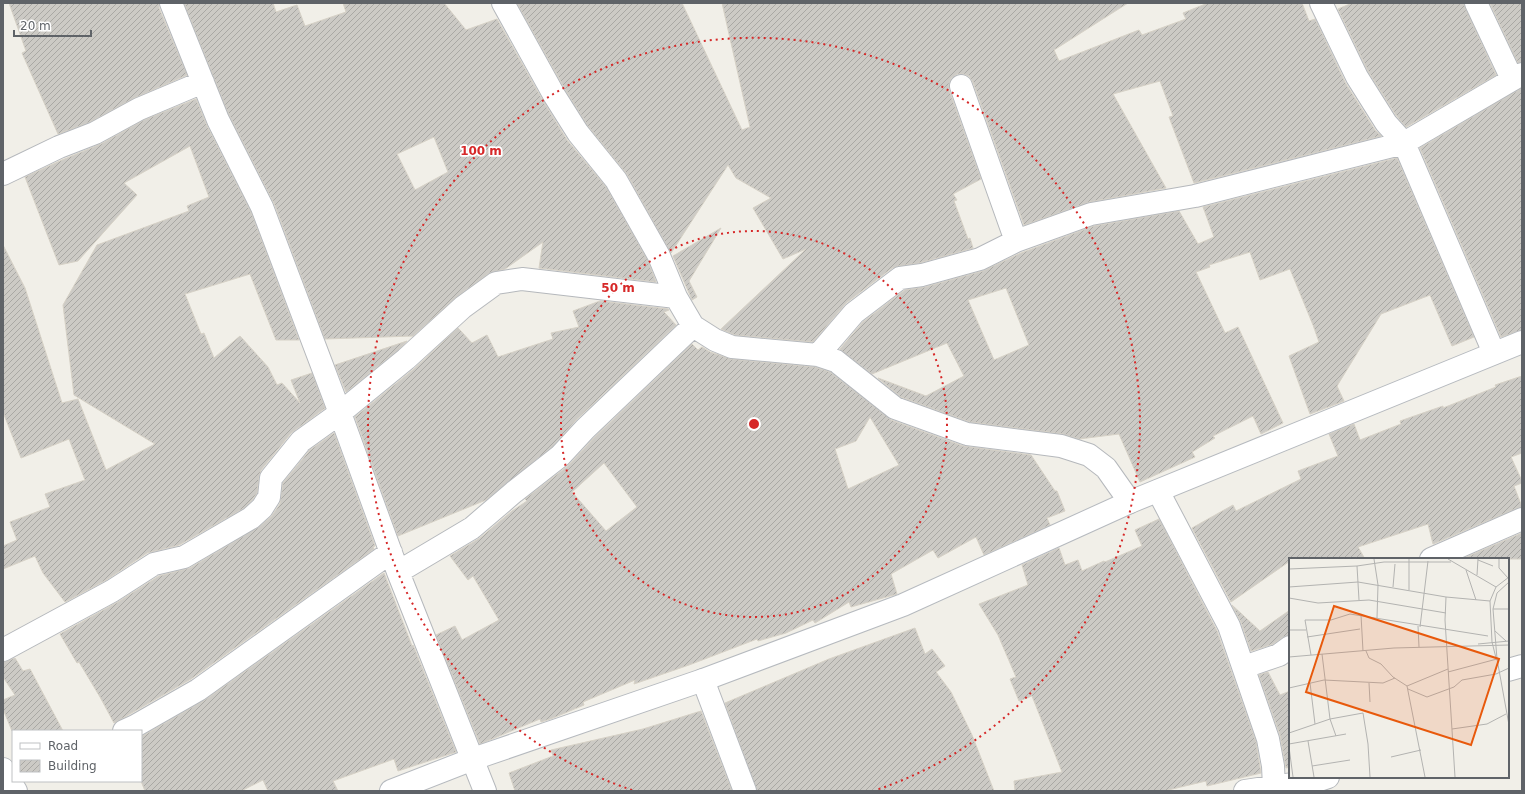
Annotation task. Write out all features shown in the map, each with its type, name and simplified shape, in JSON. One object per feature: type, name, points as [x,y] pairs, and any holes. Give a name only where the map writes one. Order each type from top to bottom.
[{"type":"street","points":[[171,3],[218,120],[262,207],[340,413],[394,562],[485,791]]},
{"type":"street","points":[[503,3],[554,95],[578,133],[616,180],[659,256],[676,296],[693,326],[715,340],[732,347],[818,355],[836,361],[895,408],[967,434],[1061,446],[1088,455],[1106,468],[1130,502]]},
{"type":"street","points":[[1321,3],[1357,77],[1386,122],[1404,143],[1494,353]]},
{"type":"street","points":[[818,355],[854,313],[900,278],[922,275],[980,259],[1016,241],[1091,214],[1195,196],[1404,143],[1517,76],[1476,3]]},
{"type":"street","points":[[3,174],[59,147],[94,133],[139,109],[203,82]]},
{"type":"street","points":[[961,86],[1016,241]]},
{"type":"street","points":[[3,650],[112,591],[154,564],[184,556],[252,518],[262,508],[269,497],[271,478],[301,441],[340,413],[406,359],[463,306],[496,283],[522,279],[676,296]]},
{"type":"street","points":[[126,730],[198,690],[394,562],[472,528],[514,492],[560,456],[585,429],[693,326]]},
{"type":"street","points":[[391,791],[473,759],[702,680],[903,605],[1130,502],[1522,342]]},
{"type":"street","points":[[1158,491],[1229,626],[1268,739],[1273,766],[1274,787]]},
{"type":"street","points":[[1433,558],[1522,519]]},
{"type":"street","points":[[1244,667],[1279,655],[1289,648]]},
{"type":"street","points":[[1509,670],[1522,666]]},
{"type":"street","points":[[702,680],[745,791]]},
{"type":"street","points":[[3,769],[12,780]]},
{"type":"street","points":[[1245,791],[1325,778]]},
{"type":"building","points":[[9,3],[159,3],[159,8],[187,75],[134,98],[90,122],[58,134],[22,53],[26,51]]},
{"type":"building","points":[[184,3],[273,3],[276,12],[297,5],[305,26],[346,12],[343,3],[444,3],[466,30],[497,19],[543,101],[567,140],[606,187],[648,261],[656,282],[539,268],[543,242],[505,269],[489,273],[455,298],[413,336],[325,339],[274,203],[229,115]],"holes":[[[434,137],[448,172],[415,190],[397,154]]]},
{"type":"building","points":[[517,3],[682,3],[742,130],[750,127],[722,3],[1128,3],[1054,50],[1059,61],[1139,30],[1142,35],[1186,19],[1183,13],[1208,3],[1302,3],[1309,21],[1315,19],[1346,84],[1375,130],[1381,136],[1194,183],[1169,117],[1173,116],[1160,81],[1113,94],[1166,188],[1089,202],[1024,225],[973,82],[969,76],[957,74],[951,78],[949,90],[981,179],[953,194],[957,200],[954,201],[968,239],[970,238],[973,248],[919,263],[892,268],[846,303],[813,342],[735,335],[721,329],[806,249],[783,259],[753,208],[771,198],[736,178],[728,165],[671,253],[627,174],[588,126],[565,89]]},
{"type":"building","points":[[1352,3],[1464,3],[1496,75],[1406,127],[1396,115],[1368,71],[1338,9]]},
{"type":"building","points":[[1490,3],[1522,3],[1522,62],[1518,63]]},
{"type":"building","points":[[1522,88],[1522,330],[1501,337],[1420,148]]},
{"type":"building","points":[[196,99],[207,126],[251,212],[299,340],[276,340],[250,274],[185,294],[201,334],[204,333],[214,358],[240,336],[268,367],[277,385],[282,383],[300,403],[291,380],[312,373],[325,408],[291,433],[261,470],[257,493],[244,508],[179,545],[147,553],[106,580],[65,602],[43,573],[35,556],[3,569],[3,546],[17,540],[10,522],[50,507],[45,494],[85,480],[69,439],[21,458],[3,412],[3,245],[25,288],[62,403],[78,399],[106,470],[155,444],[74,395],[63,305],[97,245],[189,211],[187,206],[209,197],[190,146],[124,183],[137,195],[78,261],[59,265],[25,177],[101,144],[144,120]]},
{"type":"building","points":[[1397,158],[1474,337],[1452,346],[1430,295],[1381,314],[1337,386],[1344,401],[1310,414],[1289,356],[1319,342],[1290,269],[1260,280],[1250,252],[1209,265],[1210,267],[1196,272],[1225,333],[1238,327],[1283,423],[1261,434],[1253,416],[1213,436],[1215,438],[1192,452],[1195,457],[1140,482],[1119,434],[1079,439],[1063,434],[970,422],[901,397],[878,378],[926,396],[964,376],[947,343],[872,374],[840,349],[863,322],[905,290],[925,287],[983,271],[1021,253],[1094,226],[1179,211],[1198,244],[1214,237],[1203,207]],"holes":[[[1006,288],[1029,345],[994,360],[968,300]]]},
{"type":"building","points":[[721,228],[689,281],[697,297],[692,300],[673,256]]},
{"type":"building","points":[[600,301],[668,309],[669,310],[664,312],[676,325],[576,420],[552,447],[486,500],[398,536],[355,417],[414,369],[458,328],[472,343],[487,335],[498,357],[553,339],[551,333],[579,327],[573,311]]},
{"type":"building","points":[[407,341],[398,350],[346,392],[335,365]]},
{"type":"building","points":[[692,344],[698,350],[702,347],[710,352],[731,359],[815,367],[830,372],[891,420],[963,446],[1031,455],[1055,491],[1057,491],[1065,511],[1047,518],[1050,525],[984,555],[976,537],[938,558],[933,550],[891,574],[897,594],[851,607],[849,602],[815,623],[813,620],[786,633],[758,641],[757,639],[634,684],[635,680],[583,702],[584,705],[553,718],[541,722],[540,719],[480,744],[436,635],[455,626],[462,640],[499,620],[473,576],[468,580],[450,556],[480,538],[512,511],[527,501],[525,499],[568,466],[594,438]],"holes":[[[870,417],[899,465],[848,489],[835,449],[856,441]],[[604,463],[637,507],[606,531],[572,492]]]},
{"type":"building","points":[[1522,376],[1522,453],[1511,457],[1522,481],[1522,483],[1514,486],[1522,507],[1433,544],[1428,524],[1358,547],[1364,558],[1289,558],[1289,562],[1231,602],[1192,528],[1233,505],[1236,511],[1301,479],[1298,471],[1338,456],[1329,434],[1354,424],[1360,440],[1401,424],[1400,421],[1443,406],[1443,408],[1496,387],[1495,385]]},
{"type":"building","points":[[334,433],[375,546],[373,547],[374,549],[191,679],[114,723],[79,662],[77,663],[60,634],[118,602],[159,576],[190,568],[259,527],[271,517],[280,504],[283,483],[310,450]]},
{"type":"building","points":[[1159,519],[1217,631],[1256,742],[1261,773],[1207,786],[1206,781],[1164,791],[1015,791],[1014,781],[1062,772],[1032,696],[1019,701],[1010,679],[1016,677],[998,635],[979,604],[1028,585],[1022,565],[1059,548],[1065,565],[1078,560],[1082,571],[1142,546],[1135,530]]},
{"type":"building","points":[[1522,533],[1522,559],[1464,558]]},
{"type":"building","points":[[384,573],[412,646],[413,645],[456,752],[398,771],[394,759],[333,781],[338,791],[268,791],[263,780],[241,791],[145,791],[141,782],[142,736],[205,700]]},
{"type":"building","points":[[1232,605],[1260,631],[1289,611],[1289,635],[1283,637],[1273,644],[1251,651],[1241,622]]},
{"type":"building","points":[[915,628],[925,654],[932,649],[945,666],[936,672],[951,692],[972,735],[994,791],[757,791],[725,703],[829,659]]},
{"type":"building","points":[[15,658],[23,671],[30,669],[62,730],[12,731],[3,709],[3,700],[15,695],[3,677],[3,662]]},
{"type":"building","points":[[1268,672],[1280,695],[1289,691],[1289,767],[1286,768],[1280,735],[1259,675]]},
{"type":"building","points":[[701,711],[732,791],[515,791],[509,773],[553,756],[551,750],[643,729]]}]
